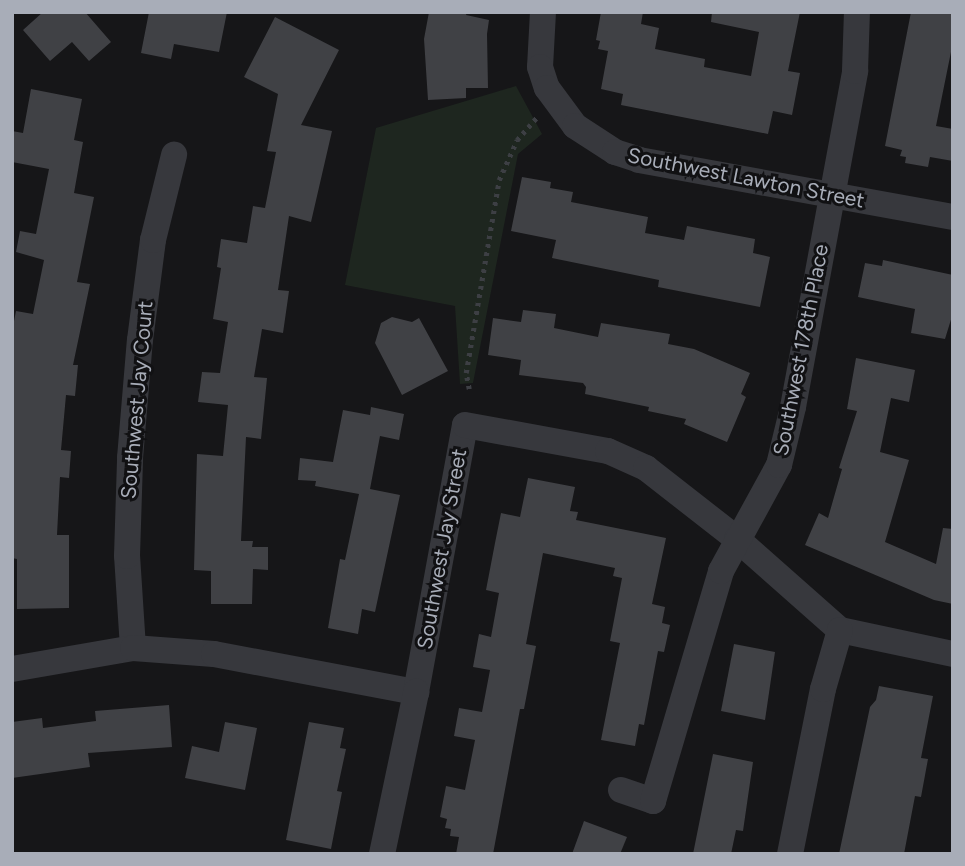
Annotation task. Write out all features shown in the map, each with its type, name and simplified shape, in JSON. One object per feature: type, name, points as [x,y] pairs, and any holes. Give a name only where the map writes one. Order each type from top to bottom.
[{"type":"street","name":"Southwest Lawton Street","points":[[544,12],[540,67],[547,111],[615,152],[639,160],[953,217]]},
{"type":"street","name":"Southwest 178th Place","points":[[621,790],[653,802],[721,571],[779,465],[788,433],[855,71],[857,12]]},
{"type":"street","name":"Southwest Jay Court","points":[[133,648],[127,556],[130,458],[140,340],[153,240],[174,155]]},
{"type":"street","name":"Southwest Jay Street","points":[[416,692],[465,425],[608,451],[646,468],[737,539],[840,630],[953,654]]},
{"type":"street","points":[[790,854],[823,688],[840,630]]},
{"type":"street","points":[[12,669],[133,648],[214,653],[416,692],[382,854]]},
{"type":"path","points":[[469,389],[466,373],[499,180],[517,140],[547,111]]},
{"type":"shaded area","points":[[516,86],[542,134],[518,154],[473,383],[460,384],[455,306],[345,285],[376,128]]},
{"type":"building","points":[[43,12],[85,12],[111,42],[89,61],[72,42],[50,61],[23,30]]},
{"type":"building","points":[[149,12],[227,12],[219,52],[174,44],[171,59],[141,53]]},
{"type":"building","points":[[429,12],[467,12],[466,15],[489,20],[488,88],[466,88],[466,98],[428,100],[424,39]]},
{"type":"building","points":[[601,12],[643,12],[641,24],[659,28],[655,49],[705,59],[704,67],[751,76],[759,32],[711,22],[712,12],[800,12],[788,71],[800,73],[792,115],[773,111],[768,134],[621,105],[623,94],[601,89],[608,51],[598,49],[600,41],[596,40]]},
{"type":"building","points":[[911,12],[953,12],[953,42],[936,126],[953,129],[953,161],[930,157],[928,167],[905,163],[906,157],[900,156],[902,150],[885,146]]},
{"type":"building","points":[[275,17],[339,50],[301,125],[332,131],[311,222],[289,216],[278,290],[289,291],[283,333],[262,329],[254,377],[267,378],[261,439],[246,437],[241,541],[253,541],[252,547],[268,547],[268,570],[253,569],[252,604],[211,604],[211,571],[194,570],[197,454],[223,456],[228,405],[198,402],[202,372],[220,373],[228,322],[213,319],[221,268],[217,267],[221,239],[247,243],[253,206],[265,208],[276,152],[267,151],[278,94],[244,77]]},
{"type":"building","points":[[31,89],[82,99],[74,140],[83,142],[74,193],[94,197],[77,282],[90,284],[73,365],[78,365],[75,396],[66,395],[61,450],[71,451],[69,478],[60,477],[57,535],[69,535],[69,608],[17,609],[17,559],[12,558],[12,331],[16,311],[33,314],[44,260],[16,252],[20,231],[36,234],[49,169],[12,162],[12,131],[23,133]]},
{"type":"building","points":[[522,177],[551,182],[550,188],[573,192],[571,202],[648,217],[645,233],[684,240],[687,226],[755,239],[753,253],[770,257],[760,307],[658,287],[659,280],[552,258],[556,240],[511,231]]},
{"type":"building","points":[[883,260],[953,275],[953,313],[945,339],[911,333],[915,309],[858,297],[865,263],[882,266]]},
{"type":"building","points":[[523,310],[556,314],[554,328],[598,337],[601,323],[670,334],[668,344],[694,349],[750,373],[741,394],[746,397],[727,442],[684,424],[686,419],[648,411],[649,407],[585,394],[586,387],[583,383],[519,375],[521,360],[488,355],[493,318],[521,322]]},
{"type":"building","points":[[392,317],[412,322],[419,318],[448,371],[402,395],[375,343],[381,323]]},
{"type":"building","points":[[856,358],[915,370],[909,402],[891,398],[880,452],[909,460],[885,542],[936,564],[943,528],[953,529],[953,604],[934,600],[805,545],[819,513],[828,518],[842,469],[839,468],[857,411],[847,409]]},
{"type":"building","points":[[371,407],[404,414],[399,440],[380,436],[370,489],[400,495],[375,612],[362,609],[358,634],[328,628],[340,559],[345,560],[359,494],[315,486],[316,481],[298,480],[300,458],[333,462],[343,410],[370,415]]},
{"type":"building","points":[[528,478],[575,487],[570,511],[578,512],[576,520],[666,538],[652,604],[665,607],[662,623],[670,625],[664,652],[658,651],[644,725],[639,724],[635,746],[601,740],[620,643],[610,641],[622,578],[613,576],[615,568],[543,553],[526,644],[536,646],[524,709],[520,709],[493,854],[456,854],[459,837],[450,836],[451,829],[445,828],[447,819],[440,817],[446,786],[465,790],[475,740],[454,736],[459,708],[482,712],[490,670],[473,667],[479,634],[491,637],[499,593],[486,590],[495,543],[501,513],[520,517]]},
{"type":"building","points":[[734,644],[775,652],[765,720],[721,711]]},
{"type":"building","points":[[879,686],[933,696],[921,758],[928,759],[921,797],[915,796],[904,854],[839,854],[870,707],[876,700]]},
{"type":"building","points":[[169,705],[172,747],[88,753],[90,767],[12,778],[12,722],[42,718],[43,728],[96,721],[95,711]]},
{"type":"building","points":[[225,722],[257,728],[245,790],[185,778],[192,746],[219,752]]},
{"type":"building","points":[[309,722],[344,728],[340,748],[346,749],[337,791],[342,792],[331,849],[286,840]]},
{"type":"building","points":[[713,754],[753,762],[743,831],[736,830],[731,854],[693,854]]},
{"type":"building","points":[[584,821],[627,837],[620,854],[572,854]]}]
